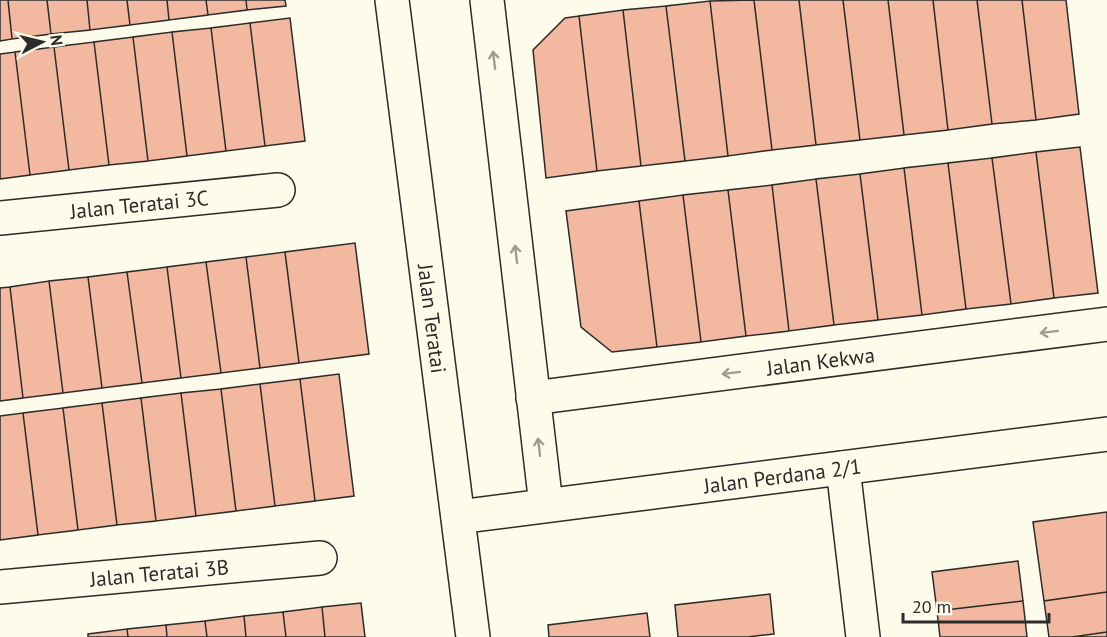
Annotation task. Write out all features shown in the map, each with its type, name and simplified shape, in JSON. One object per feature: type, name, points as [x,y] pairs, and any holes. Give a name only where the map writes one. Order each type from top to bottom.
[{"type":"street","name":"Jalan Teratai","points":[[392,0],[473,637]]},
{"type":"street","points":[[487,0],[546,505]]},
{"type":"street","name":"Jalan Teratai 3C","points":[[0,218],[278,190]]},
{"type":"street","name":"Jalan Kekwa","points":[[533,398],[1107,324]]},
{"type":"street","name":"Jalan Perdana 2/1","points":[[458,517],[1107,434]]},
{"type":"street","points":[[843,468],[863,637]]},
{"type":"street","name":"Jalan Teratai 3B","points":[[0,587],[320,558]]},
{"type":"building","points":[[0,0],[8,0],[12,39],[0,41]]},
{"type":"building","points":[[8,0],[47,0],[51,34],[12,39]]},
{"type":"building","points":[[47,0],[87,0],[90,30],[51,34]]},
{"type":"building","points":[[87,0],[127,0],[130,25],[90,30]]},
{"type":"building","points":[[127,0],[167,0],[169,20],[130,25]]},
{"type":"building","points":[[167,0],[206,0],[208,15],[169,20]]},
{"type":"building","points":[[206,0],[246,0],[247,10],[208,15]]},
{"type":"building","points":[[246,0],[285,0],[286,6],[247,10]]},
{"type":"building","points":[[754,0],[772,150],[728,156],[710,1]]},
{"type":"building","points":[[754,0],[799,0],[816,145],[772,150]]},
{"type":"building","points":[[799,0],[843,0],[860,140],[816,145]]},
{"type":"building","points":[[843,0],[888,0],[904,135],[860,140]]},
{"type":"building","points":[[888,0],[933,0],[948,130],[904,135]]},
{"type":"building","points":[[933,0],[977,0],[992,124],[948,130]]},
{"type":"building","points":[[977,0],[1022,0],[1036,120],[992,124]]},
{"type":"building","points":[[1022,0],[1066,0],[1079,114],[1036,120]]},
{"type":"building","points":[[710,1],[728,156],[685,161],[666,6]]},
{"type":"building","points":[[666,6],[685,161],[641,166],[623,10]]},
{"type":"building","points":[[623,10],[641,166],[597,171],[579,16]]},
{"type":"building","points":[[579,16],[597,171],[546,178],[533,50],[565,18]]},
{"type":"building","points":[[290,18],[305,141],[265,146],[250,23]]},
{"type":"building","points":[[250,23],[265,146],[226,151],[211,28]]},
{"type":"building","points":[[211,28],[226,151],[187,156],[172,32]]},
{"type":"building","points":[[172,32],[187,156],[148,161],[133,37]]},
{"type":"building","points":[[133,37],[148,161],[109,165],[94,42]]},
{"type":"building","points":[[94,42],[109,165],[69,170],[54,47]]},
{"type":"building","points":[[54,47],[69,170],[30,175],[15,52]]},
{"type":"building","points":[[15,52],[30,175],[0,179],[0,54]]},
{"type":"building","points":[[1080,147],[1098,293],[1054,298],[1036,152]]},
{"type":"building","points":[[1036,152],[1054,298],[1011,304],[992,158]]},
{"type":"building","points":[[992,158],[1011,304],[966,309],[948,163]]},
{"type":"building","points":[[948,163],[966,309],[922,315],[904,168]]},
{"type":"building","points":[[904,168],[922,315],[878,320],[860,174]]},
{"type":"building","points":[[860,174],[878,320],[834,325],[816,179]]},
{"type":"building","points":[[816,179],[834,325],[789,331],[772,185]]},
{"type":"building","points":[[772,185],[789,331],[746,336],[728,190]]},
{"type":"building","points":[[728,190],[746,336],[701,342],[683,195]]},
{"type":"building","points":[[683,195],[701,342],[657,347],[639,201]]},
{"type":"building","points":[[639,201],[657,347],[612,352],[581,327],[566,211]]},
{"type":"building","points":[[355,243],[369,354],[299,363],[285,252]]},
{"type":"building","points":[[285,252],[299,363],[260,368],[246,257]]},
{"type":"building","points":[[246,257],[260,368],[221,373],[206,262]]},
{"type":"building","points":[[206,262],[221,373],[181,378],[167,267]]},
{"type":"building","points":[[167,267],[181,378],[142,383],[127,272]]},
{"type":"building","points":[[127,272],[142,383],[102,388],[88,277]]},
{"type":"building","points":[[88,277],[102,388],[63,393],[49,281]]},
{"type":"building","points":[[49,281],[63,393],[23,398],[10,287]]},
{"type":"building","points":[[10,287],[23,398],[0,401],[0,288]]},
{"type":"building","points":[[339,374],[354,496],[315,501],[300,379]]},
{"type":"building","points":[[300,379],[315,501],[275,506],[260,384]]},
{"type":"building","points":[[260,384],[275,506],[236,511],[221,389]]},
{"type":"building","points":[[221,389],[236,511],[196,516],[181,393]]},
{"type":"building","points":[[181,393],[196,516],[156,521],[141,398]]},
{"type":"building","points":[[141,398],[156,521],[117,525],[102,403]]},
{"type":"building","points":[[102,403],[117,525],[78,530],[63,408]]},
{"type":"building","points":[[63,408],[78,530],[38,535],[23,413]]},
{"type":"building","points":[[23,413],[38,535],[0,540],[0,416]]},
{"type":"building","points":[[1107,512],[1107,592],[1044,601],[1033,522]]},
{"type":"building","points":[[1018,561],[1023,601],[937,611],[932,572]]},
{"type":"building","points":[[1107,592],[1107,632],[1072,637],[1049,637],[1044,601]]},
{"type":"building","points":[[770,594],[774,634],[747,637],[678,637],[675,605]]},
{"type":"building","points":[[1023,601],[1027,637],[940,637],[937,611]]},
{"type":"building","points":[[361,603],[365,637],[325,637],[322,607]]},
{"type":"building","points":[[322,607],[325,637],[286,637],[283,612]]},
{"type":"building","points":[[283,612],[286,637],[246,637],[244,616]]},
{"type":"building","points":[[647,613],[650,637],[549,637],[548,625]]},
{"type":"building","points":[[244,616],[246,637],[207,637],[205,621]]},
{"type":"building","points":[[205,621],[207,637],[167,637],[166,625]]},
{"type":"building","points":[[166,625],[167,637],[128,637],[127,629]]},
{"type":"building","points":[[127,629],[128,637],[88,637],[88,634]]},
{"type":"building","points":[[1107,632],[1107,637],[1072,637]]}]
